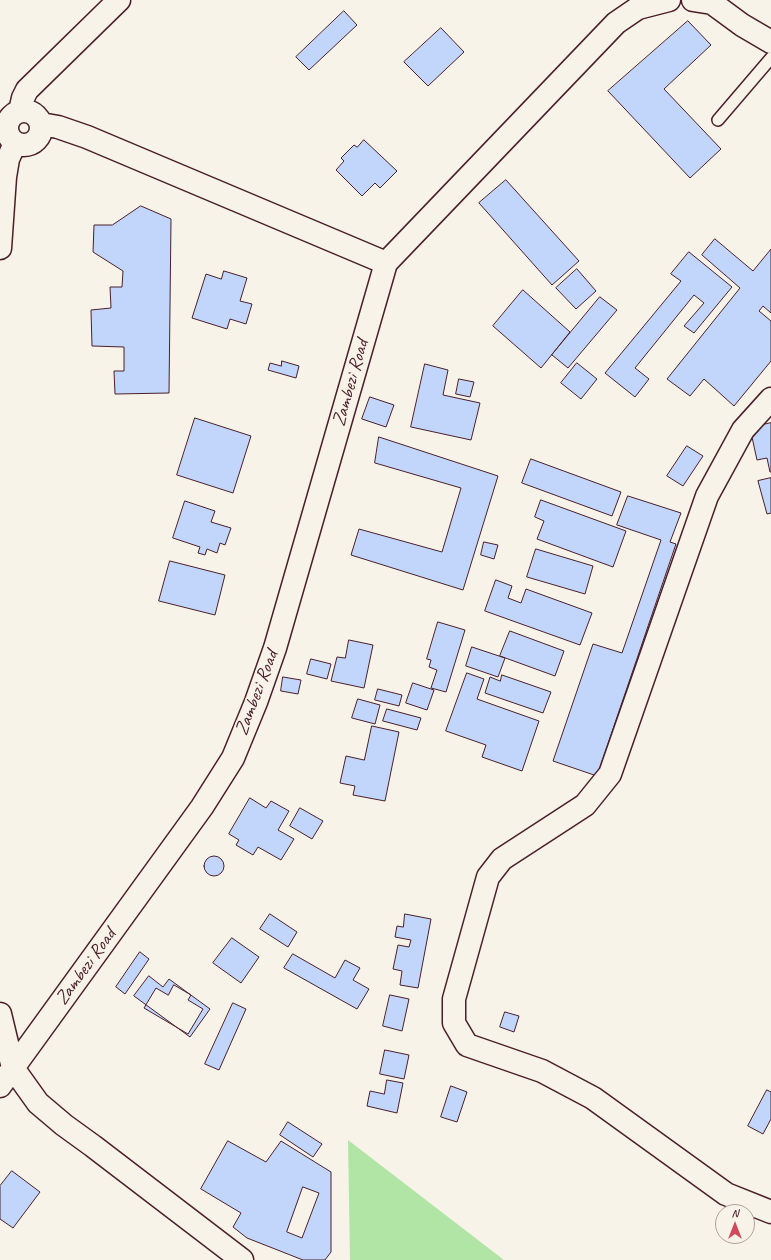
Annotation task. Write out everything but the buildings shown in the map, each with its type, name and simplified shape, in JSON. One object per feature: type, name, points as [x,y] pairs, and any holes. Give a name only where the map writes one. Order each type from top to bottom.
[{"type":"street","points":[[10,111],[27,111],[33,113],[38,118],[41,124],[41,130],[39,137],[35,142],[29,145],[22,145],[15,143],[10,138],[7,132],[7,125],[10,111],[23,98],[27,90],[119,0]]},
{"type":"street","points":[[41,124],[58,127],[87,137],[386,263],[616,23],[638,8],[669,0]]},
{"type":"street","points":[[693,0],[712,3],[742,25],[771,42]]},
{"type":"street","points":[[0,248],[5,177],[8,159],[15,143]]},
{"type":"street","name":"Zambezi Road","points":[[0,1086],[202,807],[233,758],[256,702],[275,648],[386,263]]},
{"type":"street","points":[[771,399],[743,430],[707,496],[610,774],[585,805],[502,859],[488,877],[454,999],[454,1023],[468,1045],[542,1071],[593,1098],[726,1194],[771,1212]]},
{"type":"street","points":[[0,1014],[13,1068],[38,1103],[64,1125],[242,1260]]},
{"type":"lane","points":[[718,120],[771,58]]},
{"type":"green space","points":[[348,1140],[504,1260],[350,1260]]}]
